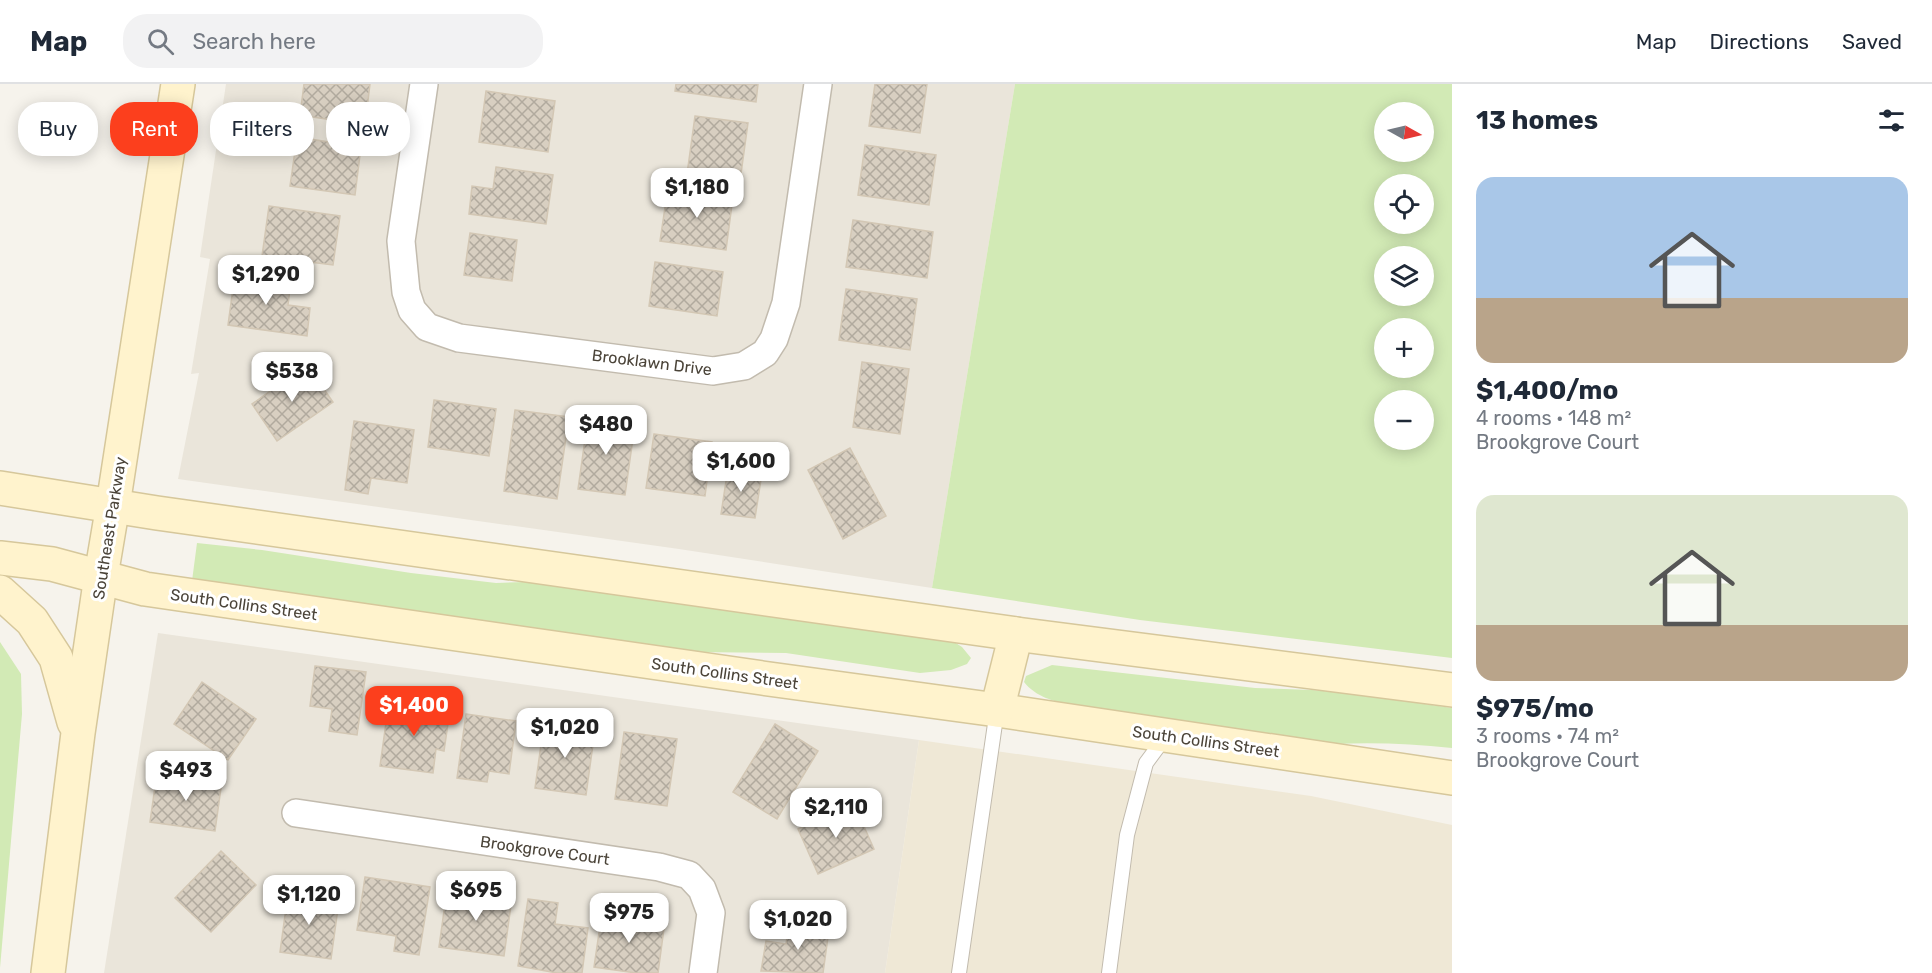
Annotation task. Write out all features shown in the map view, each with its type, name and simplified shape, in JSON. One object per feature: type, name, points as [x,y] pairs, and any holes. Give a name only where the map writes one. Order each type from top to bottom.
[{"type":"main road","name":"Southeast Parkway","points":[[48,973],[100,576],[178,84]]},
{"type":"main road","points":[[0,488],[157,513],[1016,634],[1452,690]]},
{"type":"main road","name":"South Collins Street","points":[[0,558],[52,564],[145,589],[997,710],[1452,778]]},
{"type":"main road","points":[[0,592],[32,621],[56,658],[78,733]]},
{"type":"main road","points":[[997,710],[1016,634]]},
{"type":"street","name":"Brooklawn Drive","points":[[424,84],[401,241],[406,292],[412,310],[427,327],[459,338],[713,371],[744,366],[765,353],[774,339],[786,303],[818,84]]},
{"type":"street","name":"Brookgrove Court","points":[[296,813],[659,867],[689,875],[702,889],[711,913],[703,973]]},
{"type":"lane","points":[[959,973],[997,710]]},
{"type":"lane","points":[[1109,973],[1127,835],[1146,763],[1167,735]]},
{"type":"shaded area","points":[[226,84],[1015,84],[932,588],[679,549],[178,479],[199,373],[191,374],[210,259],[200,257],[215,156],[314,156],[314,102],[223,102]]},
{"type":"shaded area","points":[[158,633],[919,740],[885,973],[104,973]]},
{"type":"shaded area","points":[[919,740],[1311,796],[1452,825],[1452,973],[885,973]]},
{"type":"green space","points":[[1015,84],[1452,84],[1452,658],[1140,620],[932,588]]},
{"type":"green space","points":[[197,543],[496,583],[559,581],[945,636],[962,647],[971,658],[967,664],[951,670],[920,673],[786,653],[692,652],[192,581]]},
{"type":"green space","points":[[0,642],[21,674],[22,714],[0,968]]},
{"type":"green space","points":[[1052,665],[1255,688],[1357,694],[1452,708],[1452,748],[1365,743],[1336,744],[1071,705],[1039,695],[1024,682],[1026,676]]},
{"type":"building","points":[[304,84],[370,84],[368,102],[326,102],[326,119],[314,117],[314,102],[302,102]]},
{"type":"building","points":[[676,84],[758,84],[756,102],[675,91]]},
{"type":"building","points":[[875,84],[927,84],[920,133],[869,126]]},
{"type":"building","points":[[486,91],[555,101],[548,152],[479,142]]},
{"type":"building","points":[[695,116],[748,123],[740,181],[687,174]]},
{"type":"building","points":[[314,140],[326,142],[326,156],[360,156],[355,195],[290,186],[294,156],[314,156]]},
{"type":"building","points":[[865,145],[936,155],[929,205],[858,195]]},
{"type":"building","points":[[496,167],[553,175],[546,224],[469,214],[472,186],[493,189]]},
{"type":"building","points":[[668,187],[733,197],[726,250],[660,241]]},
{"type":"building","points":[[269,206],[340,216],[333,265],[262,256]]},
{"type":"building","points":[[853,220],[933,232],[927,278],[846,267]]},
{"type":"building","points":[[470,233],[517,240],[512,281],[464,275]]},
{"type":"building","points":[[655,262],[723,272],[717,316],[649,306]]},
{"type":"building","points":[[235,273],[291,281],[288,305],[310,308],[307,336],[228,325]]},
{"type":"building","points":[[846,289],[917,299],[910,350],[839,340]]},
{"type":"building","points":[[862,362],[909,369],[900,434],[853,427]]},
{"type":"building","points":[[307,365],[333,402],[277,441],[252,404]]},
{"type":"building","points":[[434,400],[496,409],[489,456],[428,447]]},
{"type":"building","points":[[515,410],[569,417],[557,499],[504,491]]},
{"type":"building","points":[[588,418],[635,424],[625,495],[578,489]]},
{"type":"building","points":[[354,421],[414,430],[407,483],[371,478],[368,494],[345,490]]},
{"type":"building","points":[[654,434],[712,442],[705,496],[646,488]]},
{"type":"building","points":[[850,448],[886,516],[843,539],[808,470]]},
{"type":"building","points":[[728,468],[762,473],[755,518],[721,514]]},
{"type":"building","points":[[315,666],[366,672],[357,735],[329,731],[332,709],[310,706]]},
{"type":"building","points":[[202,682],[256,719],[228,760],[174,724]]},
{"type":"building","points":[[389,701],[450,710],[444,751],[436,749],[433,773],[380,766]]},
{"type":"building","points":[[466,714],[516,721],[509,774],[489,771],[487,782],[457,778]]},
{"type":"building","points":[[544,723],[595,730],[586,795],[535,788]]},
{"type":"building","points":[[775,724],[818,751],[777,819],[733,792]]},
{"type":"building","points":[[624,732],[677,739],[667,806],[615,799]]},
{"type":"building","points":[[157,772],[222,781],[215,831],[150,822]]},
{"type":"building","points":[[854,804],[874,849],[818,874],[798,829]]},
{"type":"building","points":[[221,851],[256,885],[211,932],[175,898]]},
{"type":"building","points":[[365,877],[430,887],[419,955],[394,951],[396,936],[357,930]]},
{"type":"building","points":[[447,889],[512,898],[504,956],[439,947]]},
{"type":"building","points":[[288,893],[339,901],[331,959],[280,952]]},
{"type":"building","points":[[528,899],[558,903],[555,924],[588,928],[582,973],[557,973],[518,966]]},
{"type":"building","points":[[602,912],[665,921],[658,973],[636,973],[594,967]]},
{"type":"building","points":[[789,924],[829,930],[823,973],[761,971],[766,941],[786,944]]}]
